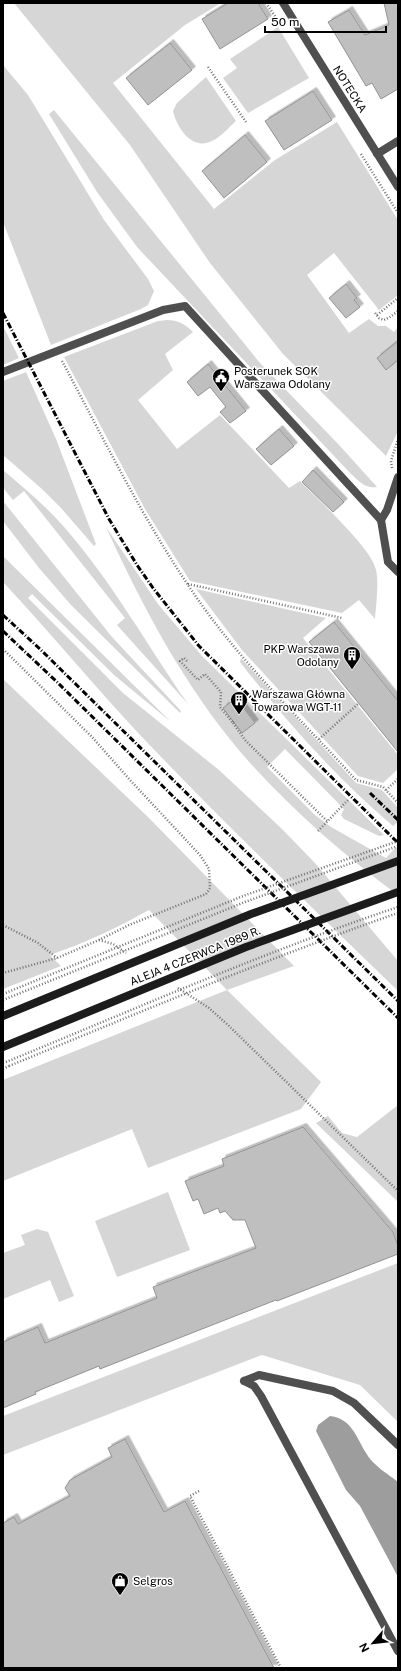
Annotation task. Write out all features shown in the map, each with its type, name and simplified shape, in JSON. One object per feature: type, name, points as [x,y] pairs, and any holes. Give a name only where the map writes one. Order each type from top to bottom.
[{"type":"main road","name":"ALEJA 4 CZERWCA 1989 R.","points":[[3,1016],[251,914],[398,862]]},
{"type":"main road","name":"ALEJA 4 CZERWCA 1989 R.","points":[[3,1048],[246,947],[398,892]]},
{"type":"street","name":"NOTECKA","points":[[283,3],[398,187]]},
{"type":"street","points":[[377,154],[398,141]]},
{"type":"street","points":[[3,372],[163,310],[185,306],[381,520],[388,562],[398,572]]},
{"type":"street","points":[[381,520],[387,510],[398,477]]},
{"type":"street","points":[[398,1445],[354,1403],[333,1392],[259,1375],[244,1381],[254,1386],[261,1396],[398,1651]]},
{"type":"path","points":[[208,67],[246,122]]},
{"type":"path","points":[[398,298],[376,314],[384,320],[398,311]]},
{"type":"path","points":[[57,351],[143,513],[188,584],[240,654],[356,780],[383,787],[398,803]]},
{"type":"path","points":[[392,461],[398,439]]},
{"type":"path","points":[[188,584],[342,618]]},
{"type":"path","points":[[3,649],[92,737],[130,780],[200,854],[209,869],[210,888],[206,894],[129,925],[57,958],[3,973]]},
{"type":"path","points":[[187,661],[184,658],[180,661],[198,680],[205,674],[222,692],[220,707],[233,722],[245,740],[328,822]]},
{"type":"path","points":[[319,739],[358,704]]},
{"type":"path","points":[[386,790],[398,779]]},
{"type":"path","points":[[318,831],[348,800]]},
{"type":"path","points":[[3,994],[243,896],[398,841]]},
{"type":"path","points":[[4,1063],[227,971],[398,907]]},
{"type":"path","points":[[3,1069],[229,975],[329,937],[398,913]]},
{"type":"path","points":[[3,925],[38,943],[57,958]]},
{"type":"path","points":[[99,940],[113,944],[130,956]]},
{"type":"path","points":[[176,987],[209,1008],[228,1025],[398,1190]]},
{"type":"path","points":[[199,1491],[190,1496],[281,1668]]},
{"type":"shaded area","points":[[14,3],[221,3],[185,25],[113,83],[214,209],[275,160],[337,122],[398,220],[398,295],[379,310],[334,253],[307,275],[349,333],[369,319],[378,326],[386,326],[394,332],[398,327],[398,431],[386,456],[283,354],[210,263],[130,145]]},
{"type":"shaded area","points":[[278,27],[309,78],[248,113],[223,78],[237,68],[230,59]]},
{"type":"shaded area","points":[[3,65],[28,95],[104,220],[148,279],[154,291],[148,305],[141,309],[51,345],[3,222]]},
{"type":"shaded area","points":[[206,77],[236,121],[212,141],[198,143],[186,136],[182,131],[173,111],[177,103]]},
{"type":"shaded area","points":[[54,110],[260,363],[340,446],[377,487],[366,486],[351,474],[137,247],[97,192],[49,114]]},
{"type":"shaded area","points":[[167,320],[181,323],[193,332],[165,354],[173,370],[138,400],[177,449],[220,415],[289,488],[300,481],[355,537],[365,549],[372,561],[376,570],[377,581],[375,619],[359,600],[342,613],[190,581],[145,509],[64,357],[158,321]]},
{"type":"shaded area","points":[[3,326],[19,358],[3,365]]},
{"type":"shaded area","points":[[26,372],[56,439],[96,544],[94,546],[61,508],[42,489],[3,455],[3,381]]},
{"type":"shaded area","points":[[3,470],[50,512],[82,549],[114,592],[188,704],[117,625],[125,618],[24,491],[13,500],[3,488]]},
{"type":"shaded area","points":[[3,501],[112,637],[181,711],[180,713],[71,605],[39,568],[3,521]]},
{"type":"shaded area","points":[[106,527],[158,604],[202,656],[384,835],[379,836],[344,819],[341,815],[344,809],[285,749],[267,767],[315,815],[331,827],[386,858],[396,847],[398,849],[398,895],[336,846],[297,811],[243,755],[222,729],[184,674],[150,617]]},
{"type":"shaded area","points":[[3,556],[171,722],[114,675],[32,594],[28,598],[123,693],[219,770],[281,828],[315,863],[398,961],[398,991],[236,833],[140,735],[3,582]]},
{"type":"shaded area","points":[[196,589],[326,618],[303,638],[398,755],[398,769],[383,783],[358,776],[242,650]]},
{"type":"shaded area","points":[[241,658],[356,783],[382,790],[398,808],[398,822],[393,826],[331,768],[312,748],[240,662]]},
{"type":"shaded area","points":[[3,679],[148,817],[294,966],[227,990],[149,910],[101,935],[50,955],[61,966],[3,989]]},
{"type":"shaded area","points":[[227,990],[321,1082],[301,1109],[148,1168],[132,1129],[3,1181],[3,1080]]},
{"type":"shaded area","points":[[398,1105],[398,1202],[316,1123],[328,1116],[342,1133],[357,1137]]},
{"type":"shaded area","points":[[168,1192],[190,1250],[117,1277],[95,1221]]},
{"type":"shaded area","points":[[37,1229],[48,1232],[74,1296],[59,1302],[50,1280],[3,1299],[3,1253],[25,1245],[21,1235]]},
{"type":"shaded area","points":[[398,1263],[398,1422],[360,1385],[262,1355],[3,1455],[3,1416]]},
{"type":"shaded area","points":[[330,1416],[345,1422],[355,1433],[371,1460],[380,1469],[398,1482],[398,1577],[360,1506],[346,1490],[316,1431],[318,1425]]},
{"type":"building","points":[[228,3],[258,3],[268,19],[220,49],[202,19]]},
{"type":"building","points":[[384,3],[398,3],[398,89],[381,99],[372,83],[366,86],[328,22],[349,10],[365,35],[389,25]]},
{"type":"building","points":[[170,43],[192,70],[148,105],[126,78]]},
{"type":"building","points":[[313,91],[332,120],[284,150],[265,121]]},
{"type":"building","points":[[245,135],[267,162],[224,198],[202,171]]},
{"type":"building","points":[[346,284],[357,298],[354,300],[360,307],[346,318],[329,298]]},
{"type":"building","points":[[398,341],[398,360],[386,370],[377,358]]},
{"type":"building","name":"Posterunek SOK Warszawa Odolany","points":[[208,364],[246,411],[230,423],[220,412],[226,407],[210,387],[198,396],[187,382]]},
{"type":"building","points":[[279,429],[294,446],[271,465],[256,449]]},
{"type":"building","points":[[313,470],[344,502],[333,512],[302,482]]},
{"type":"building","name":"PKP Warszawa Odolany","points":[[334,622],[398,701],[398,752],[309,642]]},
{"type":"building","name":"Warszawa Główna Towarowa WGT-11","points":[[236,698],[255,723],[242,733],[223,708]]},
{"type":"building","points":[[303,1127],[393,1232],[398,1246],[398,1254],[100,1369],[99,1366],[35,1392],[36,1394],[3,1408],[3,1342],[38,1327],[45,1343],[157,1298],[153,1287],[256,1248],[245,1220],[233,1220],[225,1211],[220,1213],[218,1208],[204,1214],[198,1199],[193,1201],[185,1181],[224,1166],[222,1159]]},
{"type":"building","name":"Selgros","points":[[125,1439],[164,1512],[185,1501],[274,1668],[3,1668],[3,1523],[14,1517],[18,1524],[70,1496],[65,1488],[70,1480],[112,1457],[108,1448]]},
{"type":"railway","points":[[3,313],[109,519],[153,588],[199,646],[398,843]]},
{"type":"railway","points":[[3,615],[40,649],[398,1001]]},
{"type":"railway","points":[[3,631],[57,682],[398,1018]]},
{"type":"railway","points":[[370,793],[398,820]]},
{"type":"place","name":"Posterunek SOK Warszawa Odolany","points":[[221,392]]},
{"type":"place","name":"PKP Warszawa Odolany","points":[[352,670]]},
{"type":"place","name":"Warszawa Główna Towarowa WGT-11","points":[[239,715]]},
{"type":"place","name":"Selgros","points":[[120,1596]]}]
